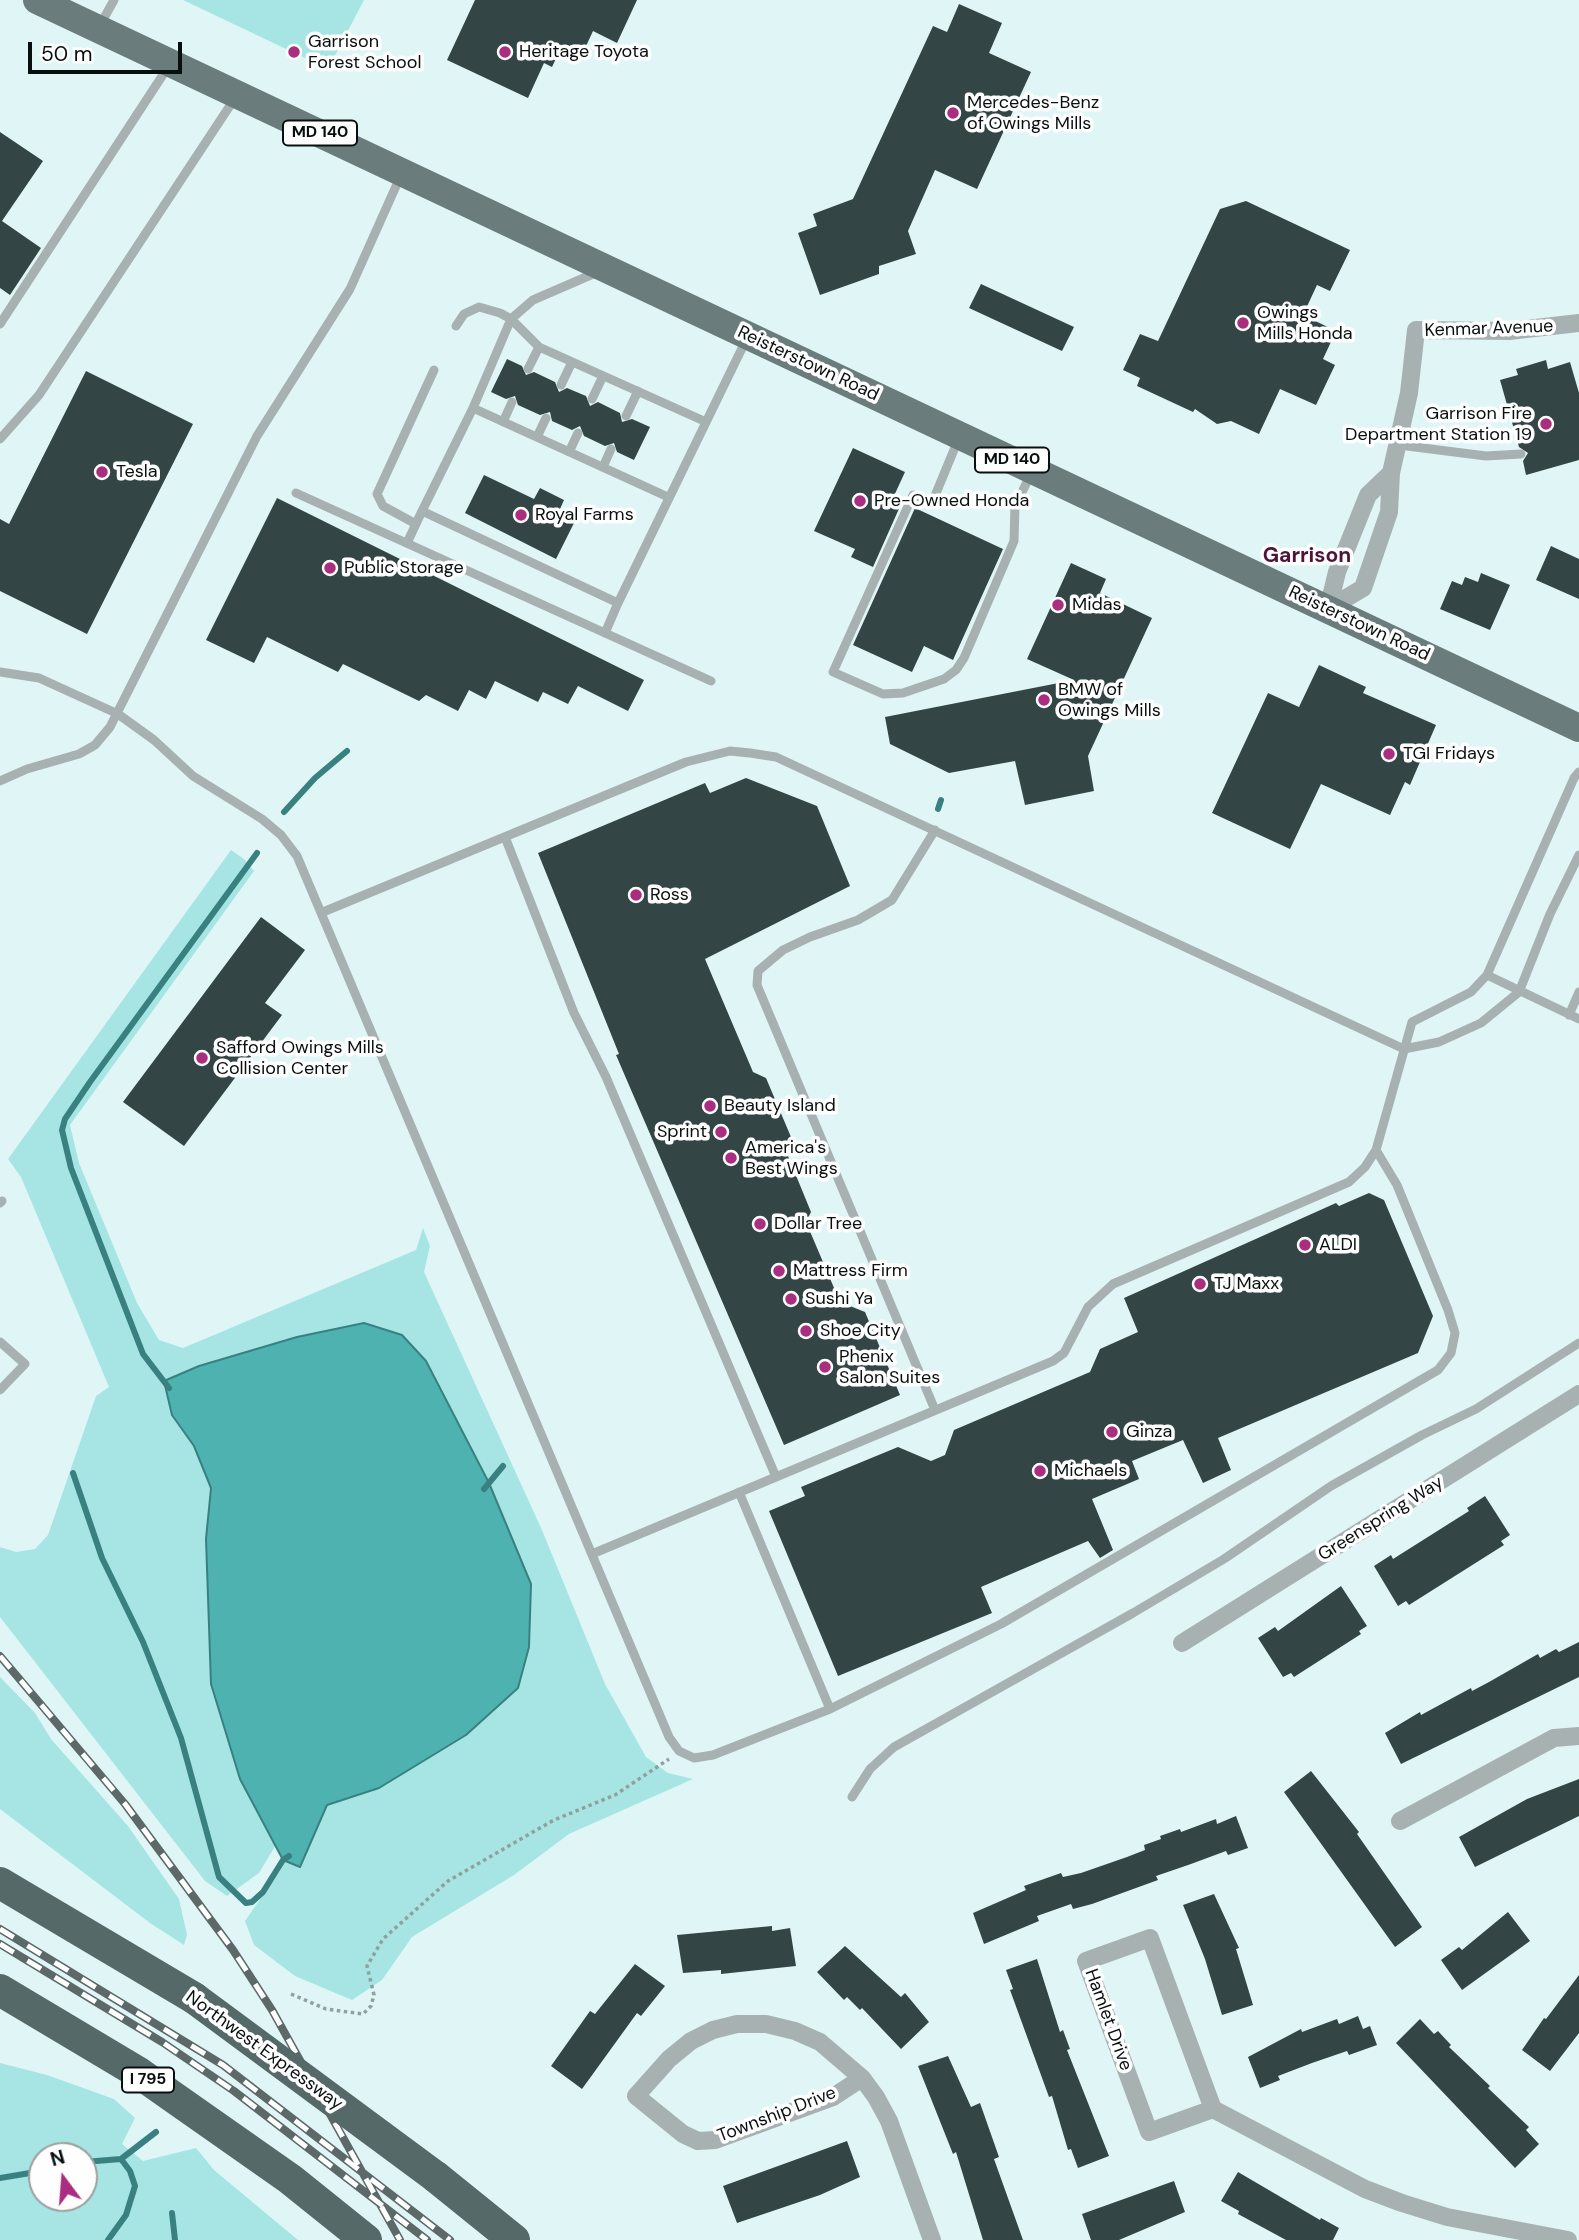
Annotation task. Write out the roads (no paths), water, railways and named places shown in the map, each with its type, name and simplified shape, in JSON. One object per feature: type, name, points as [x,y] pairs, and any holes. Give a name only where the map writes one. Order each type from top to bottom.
[{"type":"highway","name":"Northwest Expressway","points":[[0,1883],[194,1998],[436,2178],[514,2240]]},
{"type":"highway","name":"I 795","points":[[0,1990],[139,2073],[290,2179],[366,2240]]},
{"type":"main road","name":"Reisterstown Road","points":[[37,0],[1579,728]]},
{"type":"street","name":"Kenmar Avenue","points":[[1328,609],[1363,588],[1389,512],[1391,474],[1399,445],[1416,330],[1509,331],[1579,323]]},
{"type":"street","name":"Kenmar Avenue","points":[[1328,609],[1337,572],[1368,495],[1391,474]]},
{"type":"street","name":"Greenspring Way","points":[[1182,1643],[1579,1394]]},
{"type":"street","points":[[1400,1821],[1554,1738],[1579,1736]]},
{"type":"street","name":"Hamlet Drive","points":[[1150,1938],[1213,2109],[1149,2133],[1086,1961],[1150,1938]]},
{"type":"street","name":"Township Drive","points":[[862,2078],[834,2097],[715,2140],[698,2141],[683,2134],[636,2096],[669,2059],[691,2040],[713,2030],[737,2024],[766,2025],[794,2031],[820,2042],[862,2078],[889,2121],[932,2240]]},
{"type":"street","points":[[1213,2109],[1365,2189],[1402,2203],[1447,2217],[1568,2240]]},
{"type":"street","points":[[1575,2240],[1579,2226]]},
{"type":"lane","points":[[98,28],[114,0]]},
{"type":"lane","points":[[0,324],[171,62]]},
{"type":"lane","points":[[0,439],[39,395],[238,94]]},
{"type":"lane","points":[[0,780],[79,754],[95,745],[118,714],[257,436],[350,289],[402,172]]},
{"type":"lane","points":[[407,543],[473,408],[511,318],[533,300],[606,268]]},
{"type":"lane","points":[[456,326],[464,314],[478,307],[511,318],[539,347],[704,421]]},
{"type":"lane","points":[[605,633],[704,421],[748,335]]},
{"type":"lane","points":[[528,369],[539,347]]},
{"type":"lane","points":[[561,385],[572,362]]},
{"type":"lane","points":[[416,524],[383,506],[377,494],[434,370]]},
{"type":"lane","points":[[592,400],[603,376]]},
{"type":"lane","points":[[626,416],[638,391]]},
{"type":"lane","points":[[503,422],[512,402]]},
{"type":"lane","points":[[473,408],[668,497]]},
{"type":"lane","points":[[537,437],[546,418]]},
{"type":"lane","points":[[569,452],[578,433]]},
{"type":"lane","points":[[960,435],[932,503],[914,495],[833,672],[883,694],[903,693],[944,679],[964,658],[1014,541],[1015,506],[1033,470]]},
{"type":"lane","points":[[1399,445],[1486,456],[1521,454]]},
{"type":"lane","points":[[603,467],[611,449]]},
{"type":"lane","points":[[296,493],[711,681]]},
{"type":"lane","points":[[422,511],[618,603]]},
{"type":"lane","points":[[0,672],[39,678],[118,714],[154,740],[193,776],[262,818],[281,835],[297,856],[323,912],[669,1737],[679,1751],[694,1758],[713,1755],[830,1709],[1001,1624],[1438,1370],[1451,1353],[1455,1333],[1397,1185],[1376,1150]]},
{"type":"lane","points":[[323,912],[686,762],[730,751],[776,757],[1404,1049],[1439,1042],[1481,1024],[1519,992],[1550,914],[1579,855]]},
{"type":"lane","points":[[593,1554],[1053,1361],[1064,1353],[1088,1307],[1113,1284],[1341,1188],[1366,1167],[1376,1150],[1412,1022],[1471,992],[1487,975],[1579,772]]},
{"type":"lane","points":[[935,830],[891,900],[858,920],[783,950],[758,971],[757,985],[935,1410]]},
{"type":"lane","points":[[505,837],[574,1013],[606,1077],[776,1477]]},
{"type":"lane","points":[[1487,975],[1579,1019]]},
{"type":"lane","points":[[1569,1015],[1579,992]]},
{"type":"lane","points":[[0,1342],[25,1364],[0,1390]]},
{"type":"lane","points":[[852,1797],[870,1769],[894,1747],[1133,1613],[1224,1559],[1331,1486],[1422,1434],[1476,1409],[1579,1343]]},
{"type":"lane","points":[[739,1493],[830,1709]]},
{"type":"waterway","points":[[284,812],[315,778],[347,751]]},
{"type":"waterway","points":[[938,809],[941,800]]},
{"type":"waterway","points":[[169,1388],[143,1354],[71,1168],[62,1130],[65,1119],[90,1082],[257,853]]},
{"type":"waterway","points":[[484,1489],[503,1466]]},
{"type":"waterway","points":[[73,1473],[102,1558],[143,1642],[181,1738],[219,1877],[246,1903],[252,1902],[263,1892],[283,1860],[289,1856]]},
{"type":"waterway","points":[[121,2159],[156,2132]]},
{"type":"waterway","points":[[98,2161],[121,2159],[130,2171],[135,2186],[126,2215],[108,2240]]},
{"type":"waterway","points":[[0,2178],[28,2173]]},
{"type":"waterway","points":[[172,2213],[175,2240]]},
{"type":"railway","points":[[0,1656],[125,1804],[233,1950],[272,2010],[400,2240]]},
{"type":"railway","points":[[0,1929],[223,2065],[450,2240]]},
{"type":"railway","points":[[0,1944],[162,2042],[234,2091],[427,2240]]},
{"type":"place","name":"Garrison Forest School","points":[[294,52]]},
{"type":"place","name":"Heritage Toyota","points":[[505,52]]},
{"type":"place","name":"Mercedes-Benz of Owings Mills","points":[[953,113]]},
{"type":"place","name":"Owings Mills Honda","points":[[1243,323]]},
{"type":"place","name":"Garrison Fire Department Station 19","points":[[1546,424]]},
{"type":"place","name":"Tesla","points":[[102,472]]},
{"type":"place","name":"Pre-Owned Honda","points":[[860,501]]},
{"type":"place","name":"Royal Farms","points":[[521,515]]},
{"type":"place","name":"Public Storage","points":[[330,568]]},
{"type":"place","name":"Midas","points":[[1058,605]]},
{"type":"place","name":"BMW of Owings Mills","points":[[1044,700]]},
{"type":"place","name":"TGI Fridays","points":[[1389,754]]},
{"type":"place","name":"Ross","points":[[636,895]]},
{"type":"place","name":"Safford Owings Mills Collision Center","points":[[202,1058]]},
{"type":"place","name":"Beauty Island","points":[[710,1106]]},
{"type":"place","name":"Sprint","points":[[721,1132]]},
{"type":"place","name":"America's Best Wings","points":[[731,1158]]},
{"type":"place","name":"Dollar Tree","points":[[760,1224]]},
{"type":"place","name":"ALDI","points":[[1305,1245]]},
{"type":"place","name":"Mattress Firm","points":[[779,1271]]},
{"type":"place","name":"TJ Maxx","points":[[1200,1284]]},
{"type":"place","name":"Sushi Ya","points":[[791,1299]]},
{"type":"place","name":"Shoe City","points":[[806,1331]]},
{"type":"place","name":"Phenix Salon Suites","points":[[825,1367]]},
{"type":"place","name":"Ginza","points":[[1112,1432]]},
{"type":"place","name":"Michaels","points":[[1040,1471]]},
{"type":"district","name":"Garrison","points":[[1307,556]]}]
